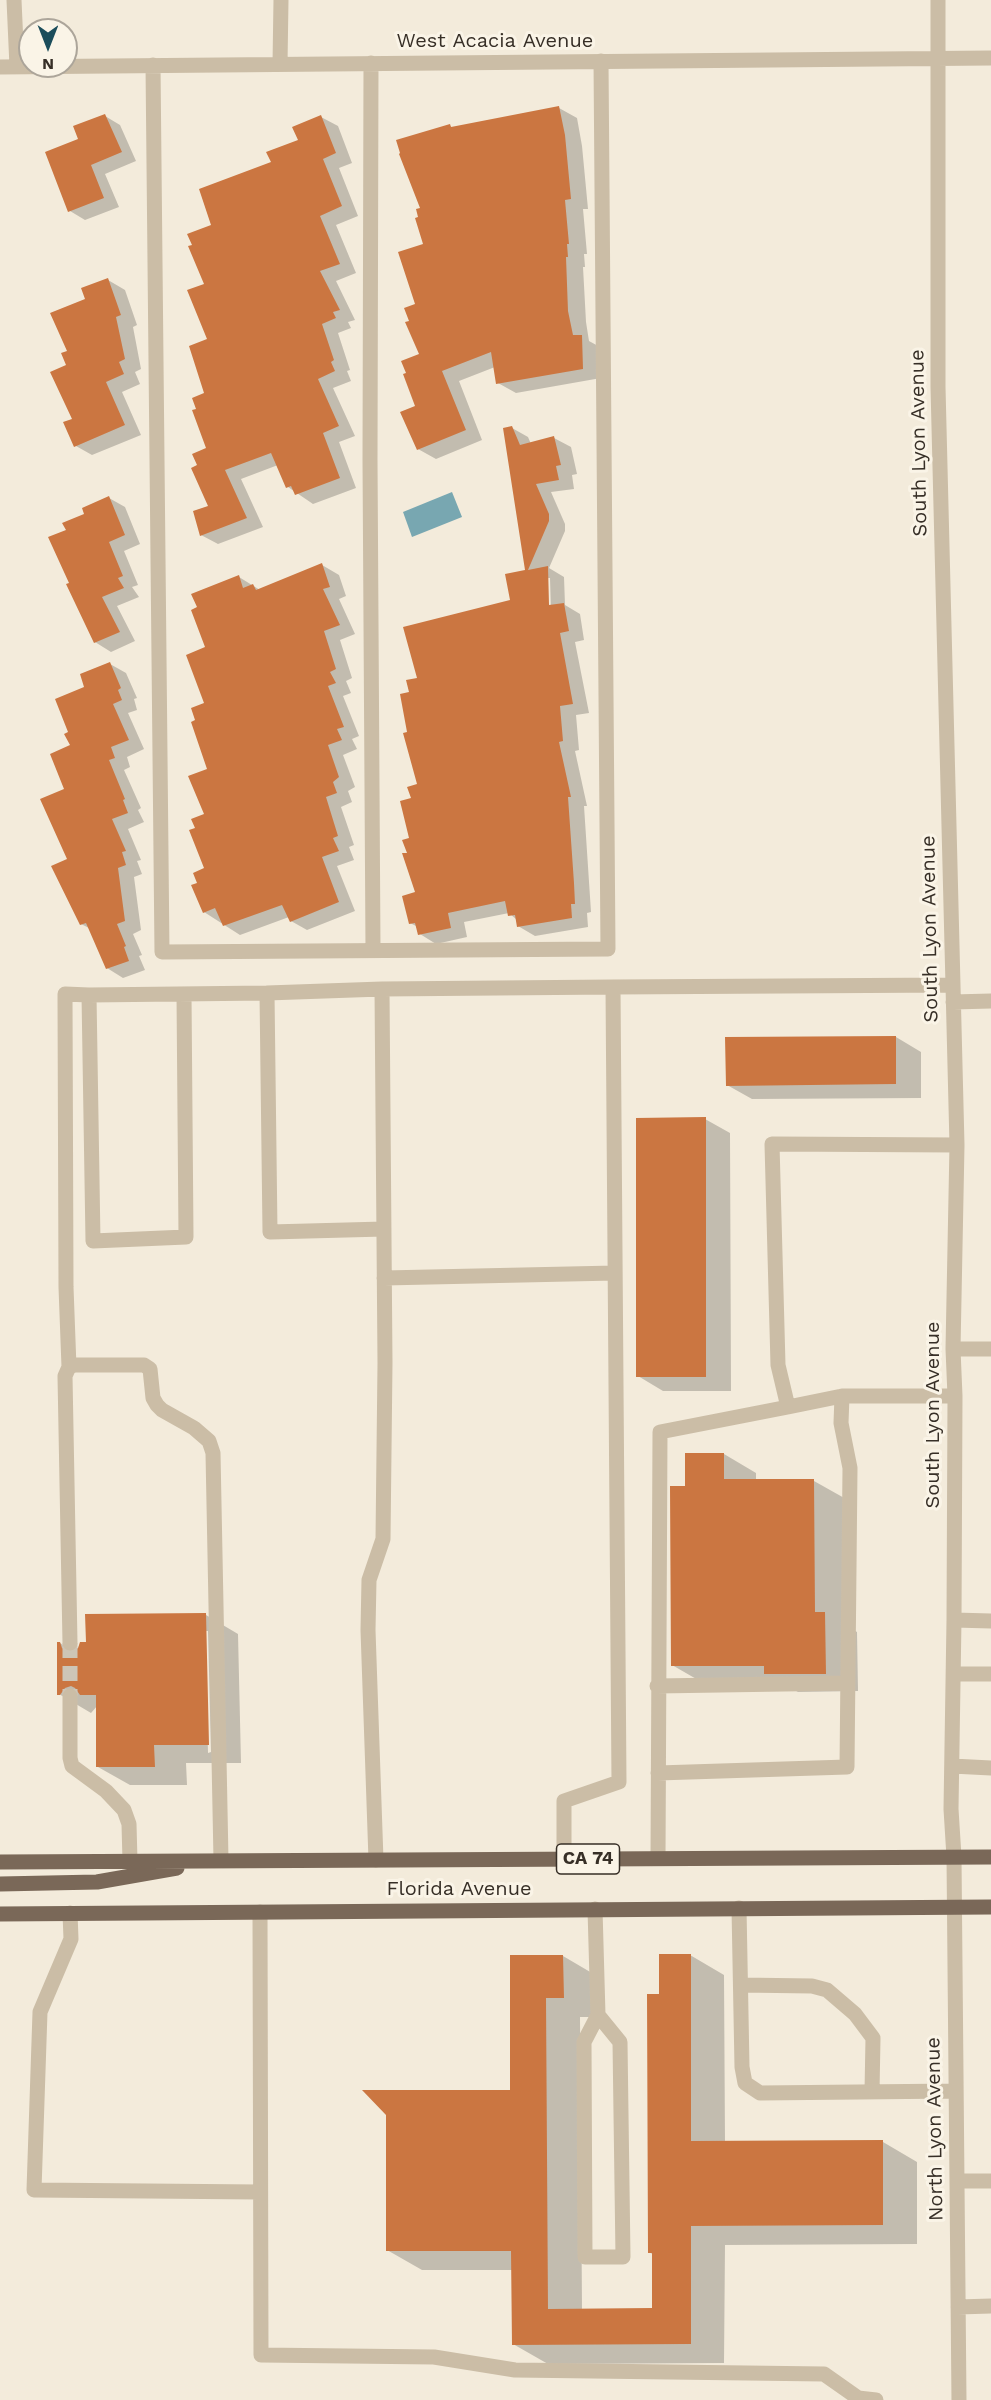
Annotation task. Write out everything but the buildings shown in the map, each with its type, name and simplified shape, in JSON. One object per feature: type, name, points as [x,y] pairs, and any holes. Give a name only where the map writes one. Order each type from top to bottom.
[{"type":"main road","name":"Florida Avenue","points":[[0,1862],[991,1857]]},
{"type":"main road","points":[[0,1884],[97,1882],[221,1860]]},
{"type":"main road","name":"Florida Avenue","points":[[0,1914],[991,1907]]},
{"type":"street","points":[[14,0],[17,67]]},
{"type":"street","points":[[280,64],[281,0]]},
{"type":"street","name":"South Lyon Avenue","points":[[938,0],[938,387],[957,1145],[953,1348],[955,1396],[954,1674],[951,1766],[954,1857]]},
{"type":"street","name":"West Acacia Avenue","points":[[0,67],[991,58]]},
{"type":"street","points":[[153,65],[162,952],[608,949],[601,62]]},
{"type":"street","points":[[371,63],[370,459],[373,950]]},
{"type":"street","points":[[70,1643],[65,1387],[65,1376],[69,1367],[66,1275],[65,994],[952,985]]},
{"type":"street","points":[[564,1859],[564,1801],[619,1782],[613,987]]},
{"type":"street","points":[[376,1860],[368,1630],[369,1581],[383,1539],[382,989]]},
{"type":"street","points":[[267,993],[270,1232],[384,1229]]},
{"type":"street","points":[[89,995],[93,1241],[186,1237],[184,994]]},
{"type":"street","points":[[953,1002],[991,1001]]},
{"type":"street","points":[[788,1407],[778,1365],[772,1144],[957,1145]]},
{"type":"street","points":[[384,1278],[615,1273]]},
{"type":"street","points":[[953,1348],[991,1349]]},
{"type":"street","points":[[69,1367],[75,1365],[144,1365],[150,1369],[153,1398],[157,1405],[194,1428],[209,1441],[213,1452],[221,1860]]},
{"type":"street","points":[[658,1773],[847,1767],[850,1468],[841,1423],[842,1396]]},
{"type":"street","points":[[658,1858],[657,1686],[660,1432],[842,1396],[955,1396]]},
{"type":"street","points":[[954,1620],[991,1621]]},
{"type":"street","points":[[954,1674],[991,1674]]},
{"type":"street","points":[[657,1686],[848,1683]]},
{"type":"street","points":[[70,1696],[72,1766],[106,1791],[124,1810],[129,1824],[130,1861]]},
{"type":"street","points":[[951,1766],[991,1768]]},
{"type":"street","name":"North Lyon Avenue","points":[[954,1857],[959,2400]]},
{"type":"street","points":[[739,1908],[742,2067],[745,2083],[760,2093],[956,2091]]},
{"type":"street","points":[[595,1909],[598,2015],[584,2042],[585,2257],[623,2257],[620,2042],[598,2015]]},
{"type":"street","points":[[260,1912],[261,2355],[434,2357],[515,2370],[824,2374],[858,2398],[876,2400]]},
{"type":"street","points":[[70,1913],[71,1939],[40,2012],[34,2190],[260,2192]]},
{"type":"street","points":[[741,1985],[812,1986],[828,1990],[855,2014],[873,2038],[872,2092]]},
{"type":"street","points":[[957,2181],[991,2181]]},
{"type":"street","points":[[958,2307],[991,2306]]},
{"type":"water","points":[[452,492],[462,517],[412,537],[403,512]]},
{"type":"tunnel","points":[[70,1643],[70,1696]]}]
